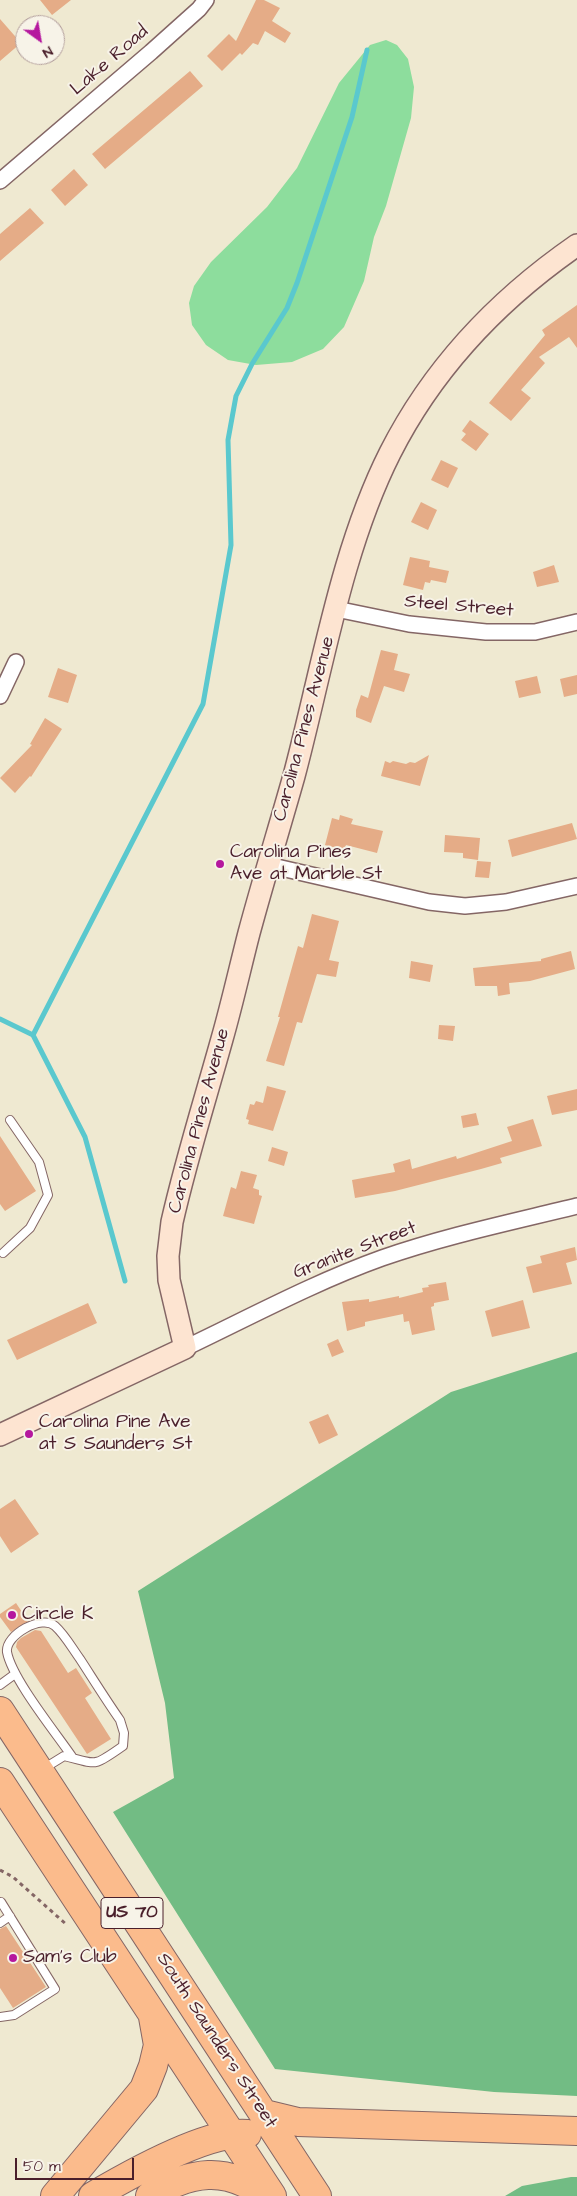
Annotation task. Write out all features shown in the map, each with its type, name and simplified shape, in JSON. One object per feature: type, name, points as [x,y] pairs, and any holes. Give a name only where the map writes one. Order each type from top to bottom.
[{"type":"highway","name":"South Saunders Street","points":[[0,1711],[317,2196]]},
{"type":"highway","name":"South Saunders Street","points":[[0,1782],[272,2196]]},
{"type":"highway","points":[[55,2196],[144,2089],[153,2066],[158,2045],[153,2013]]},
{"type":"highway","points":[[265,2114],[298,2122],[577,2131]]},
{"type":"highway","points":[[93,2196],[142,2168],[214,2137],[254,2135],[288,2151]]},
{"type":"highway","points":[[150,2196],[170,2184],[205,2174],[232,2177],[250,2185],[265,2196]]},
{"type":"street","name":"Lake Road","points":[[0,181],[185,22],[206,0]]},
{"type":"street","name":"Carolina Pines Avenue","points":[[185,1348],[170,1280],[168,1256],[172,1222],[180,1185],[293,779],[354,544],[376,484],[398,438],[426,394],[468,339],[489,316],[519,289],[577,245]]},
{"type":"street","name":"Steel Street","points":[[336,609],[410,624],[486,632],[535,632],[577,622]]},
{"type":"street","points":[[0,696],[16,662]]},
{"type":"street","points":[[268,865],[429,902],[465,906],[506,902],[577,886]]},
{"type":"street","name":"Granite Street","points":[[185,1348],[279,1303],[380,1259],[414,1247],[577,1206]]},
{"type":"street","points":[[0,1435],[185,1348]]},
{"type":"lane","points":[[3,1252],[30,1228],[48,1195],[39,1162],[10,1120]]},
{"type":"lane","points":[[40,1772],[64,1756],[85,1763],[101,1761],[123,1746],[124,1733],[120,1720],[66,1638],[49,1621],[41,1621],[15,1634],[8,1643],[7,1650],[15,1674],[73,1758]]},
{"type":"lane","points":[[0,1685],[15,1674]]},
{"type":"lane","points":[[0,2017],[14,2015],[55,1989],[1,1902]]},
{"type":"lane","points":[[0,1923],[10,1916]]},
{"type":"path","points":[[0,1870],[13,1877],[70,1927]]},
{"type":"green space","points":[[386,40],[397,45],[408,59],[414,87],[411,118],[386,206],[374,237],[364,281],[344,327],[323,349],[292,362],[256,365],[228,360],[206,345],[192,325],[189,303],[194,286],[211,262],[267,207],[297,168],[339,83],[370,45]]},
{"type":"green space","points":[[577,1352],[577,2096],[494,2092],[275,2069],[113,1812],[174,1778],[165,1703],[138,1591],[451,1392]]},
{"type":"green space","points":[[577,2177],[577,2196],[505,2196],[522,2186]]},
{"type":"building","points":[[40,0],[71,0],[52,15]]},
{"type":"building","points":[[256,0],[264,0],[280,8],[272,21],[291,33],[285,43],[265,31],[258,45],[253,43],[242,55],[240,53],[222,71],[207,56],[229,34],[236,41]]},
{"type":"building","points":[[0,19],[15,36],[15,48],[0,61]]},
{"type":"building","points":[[190,71],[203,86],[105,169],[92,154]]},
{"type":"building","points":[[74,169],[88,185],[65,206],[51,190]]},
{"type":"building","points":[[30,208],[44,223],[0,261],[0,234]]},
{"type":"building","points":[[577,305],[577,348],[569,337],[539,357],[545,363],[521,390],[531,398],[511,421],[489,403],[545,335],[542,330]]},
{"type":"building","points":[[470,420],[489,434],[476,451],[461,440],[466,434],[462,431]]},
{"type":"building","points":[[441,460],[458,468],[448,488],[431,480]]},
{"type":"building","points":[[421,502],[437,510],[428,530],[411,522]]},
{"type":"building","points":[[410,557],[430,561],[429,567],[449,571],[446,583],[431,580],[430,583],[425,582],[423,590],[403,585]]},
{"type":"building","points":[[554,565],[559,582],[537,587],[533,572]]},
{"type":"building","points":[[381,650],[398,654],[394,670],[410,674],[404,692],[384,686],[371,723],[356,717],[356,710],[361,695],[368,698]]},
{"type":"building","points":[[58,668],[77,675],[68,703],[48,697]]},
{"type":"building","points":[[577,675],[577,694],[564,697],[560,679]]},
{"type":"building","points":[[537,676],[541,693],[519,698],[515,681]]},
{"type":"building","points":[[45,718],[62,729],[31,777],[15,793],[0,778],[32,745],[30,744]]},
{"type":"building","points":[[429,755],[420,786],[381,776],[385,761],[390,763],[393,761],[406,764],[410,762],[415,763]]},
{"type":"building","points":[[340,815],[353,819],[351,824],[383,831],[377,853],[346,845],[344,850],[325,845],[332,818],[339,820]]},
{"type":"building","points":[[572,823],[577,839],[512,857],[508,840]]},
{"type":"building","points":[[445,835],[480,838],[478,860],[463,858],[463,853],[444,852]]},
{"type":"building","points":[[477,861],[491,862],[489,878],[475,877]]},
{"type":"building","points":[[312,914],[339,921],[329,960],[339,962],[336,977],[317,974],[302,1023],[297,1022],[284,1066],[266,1061],[280,1017],[278,1017],[298,946],[303,948]]},
{"type":"building","points":[[571,951],[575,969],[530,981],[509,983],[510,994],[498,996],[497,986],[475,986],[473,968],[541,961],[541,959]]},
{"type":"building","points":[[411,961],[433,965],[430,982],[409,978]]},
{"type":"building","points":[[439,1025],[455,1026],[453,1041],[438,1039]]},
{"type":"building","points":[[267,1086],[286,1091],[273,1131],[248,1124],[249,1120],[246,1119],[250,1104],[254,1105],[256,1101],[263,1103]]},
{"type":"building","points":[[577,1089],[577,1110],[552,1115],[547,1096]]},
{"type":"building","points":[[476,1113],[479,1125],[463,1128],[461,1116]]},
{"type":"building","points":[[533,1119],[542,1146],[500,1158],[502,1163],[481,1169],[395,1191],[355,1198],[352,1180],[395,1172],[393,1164],[410,1159],[412,1169],[456,1156],[457,1159],[512,1141],[507,1127]]},
{"type":"building","points":[[0,1136],[36,1191],[5,1211],[0,1204]]},
{"type":"building","points":[[272,1147],[288,1152],[284,1166],[268,1161]]},
{"type":"building","points":[[241,1171],[257,1175],[253,1188],[259,1190],[259,1195],[262,1196],[254,1224],[223,1216],[231,1187],[236,1189]]},
{"type":"building","points":[[575,1247],[577,1260],[566,1263],[572,1284],[533,1293],[526,1267],[542,1263],[540,1256]]},
{"type":"building","points":[[446,1282],[449,1300],[434,1303],[434,1306],[431,1307],[435,1330],[412,1335],[409,1321],[404,1322],[403,1314],[365,1322],[365,1326],[347,1331],[342,1302],[369,1299],[369,1302],[399,1296],[399,1298],[423,1292],[422,1288],[429,1287],[428,1285]]},
{"type":"building","points":[[523,1300],[530,1328],[492,1337],[485,1311]]},
{"type":"building","points":[[88,1303],[97,1323],[17,1360],[7,1340]]},
{"type":"building","points":[[338,1339],[344,1352],[332,1357],[327,1344]]},
{"type":"building","points":[[328,1414],[338,1435],[319,1444],[309,1422]]},
{"type":"building","points":[[15,1499],[39,1534],[11,1553],[0,1536],[0,1509]]},
{"type":"building","name":"Circle K","points":[[16,1603],[28,1621],[11,1632],[0,1617],[0,1614]]},
{"type":"building","name":"Circle K","points":[[35,1630],[41,1631],[68,1673],[76,1668],[92,1693],[85,1698],[111,1739],[87,1754],[16,1647],[17,1642],[21,1638]]},
{"type":"building","name":"Sam's Club","points":[[6,1926],[46,1987],[13,2008],[0,1988],[0,1929]]},
{"type":"waterway","points":[[33,1035],[203,704],[231,545],[228,440],[236,396],[252,364],[287,308],[297,283],[352,117],[367,50]]},
{"type":"waterway","points":[[0,1019],[33,1035],[85,1137],[125,1281]]},
{"type":"place","name":"Carolina Pines Ave at Marble St","points":[[220,864]]},
{"type":"place","name":"Carolina Pine Ave at S Saunders St","points":[[29,1434]]},
{"type":"place","name":"Circle K","points":[[12,1615]]},
{"type":"place","name":"Sam's Club","points":[[13,1958]]}]
